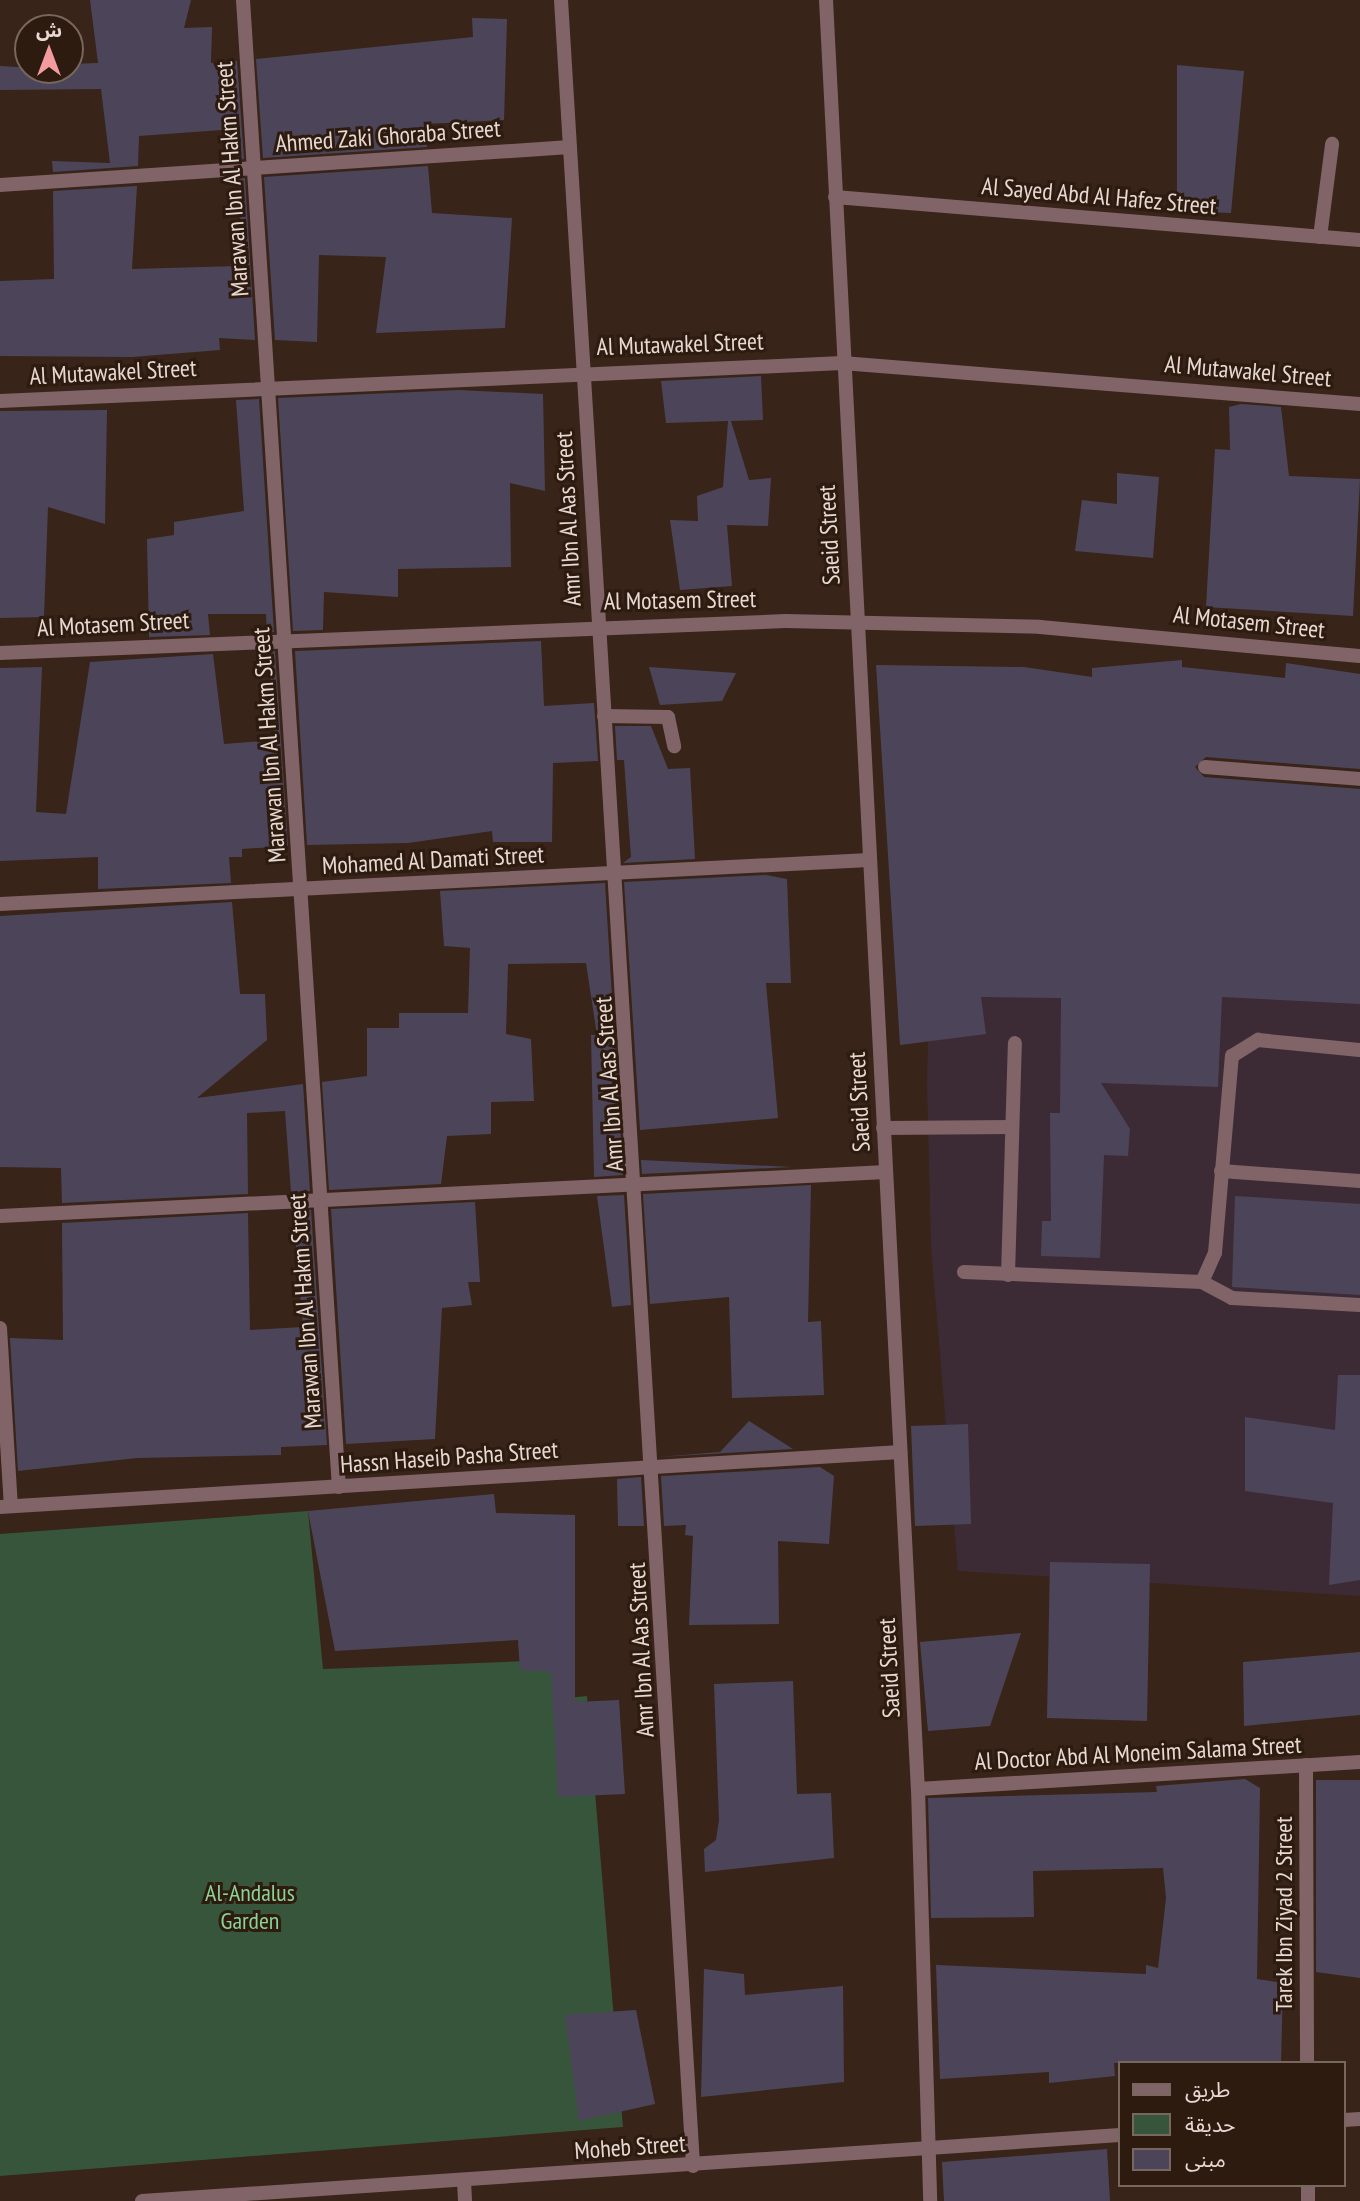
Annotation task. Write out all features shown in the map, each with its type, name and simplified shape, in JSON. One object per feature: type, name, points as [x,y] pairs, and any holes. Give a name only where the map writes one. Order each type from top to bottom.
[{"type":"street","name":"Marawan Ibn Al Hakm Street","points":[[243,0],[339,1487]]},
{"type":"street","name":"Amr Ibn Al Aas Street","points":[[561,0],[597,625],[618,873],[638,1184],[693,2166]]},
{"type":"street","name":"Saeid Street","points":[[826,0],[842,363],[919,1789],[930,2201]]},
{"type":"street","points":[[1320,237],[1332,144]]},
{"type":"street","name":"Ahmed Zaki Ghoraba Street","points":[[0,185],[570,147]]},
{"type":"street","name":"Al Sayed Abd Al Hafez Street","points":[[835,197],[1360,240]]},
{"type":"street","name":"Al Mutawakel Street","points":[[0,401],[582,371],[842,363],[1360,404]]},
{"type":"street","name":"Al Motasem Street","points":[[0,653],[597,625],[857,621],[1131,634],[1360,656]]},
{"type":"street","points":[[604,716],[668,718],[674,746]]},
{"type":"street","points":[[1205,767],[1360,779]]},
{"type":"street","name":"Mohamed Al Damati Street","points":[[0,904],[869,860]]},
{"type":"street","points":[[1202,1282],[1215,1253],[1230,1066],[1238,1047],[1258,1041],[1360,1049]]},
{"type":"street","points":[[1008,1275],[1015,1043]]},
{"type":"street","points":[[883,1128],[1012,1127]]},
{"type":"street","points":[[1221,1171],[1360,1181]]},
{"type":"street","points":[[0,1216],[886,1172]]},
{"type":"street","points":[[964,1272],[1202,1282],[1232,1298],[1360,1306]]},
{"type":"street","points":[[0,1328],[5,1507]]},
{"type":"street","name":"Hassn Haseib Pasha Street","points":[[5,1507],[900,1452]]},
{"type":"street","name":"Al Doctor Abd Al Moneim Salama Street","points":[[919,1789],[1360,1762]]},
{"type":"street","name":"Tarek Ibn Ziyad 2 Street","points":[[1306,1765],[1307,2061]]},
{"type":"street","name":"Moheb Street","points":[[142,2201],[1118,2136]]},
{"type":"street","points":[[464,2181],[465,2201]]},
{"type":"shaded area","points":[[934,763],[1360,793],[1360,1596],[958,1571],[931,1246],[927,1084]]},
{"type":"green space","name":"Al-Andalus Garden","points":[[308,1511],[323,1669],[552,1660],[556,1699],[587,1696],[623,2127],[0,2176],[0,1534]]},
{"type":"building","points":[[90,0],[191,0],[184,28],[212,27],[211,63],[237,61],[244,159],[237,160],[235,129],[139,136],[138,166],[53,172],[52,161],[110,163],[101,89],[0,90],[0,66],[14,67],[14,84],[84,84],[84,64],[98,63]]},
{"type":"building","points":[[472,18],[507,19],[504,120],[425,124],[427,147],[263,158],[256,59],[473,37]]},
{"type":"building","points":[[1177,65],[1244,71],[1231,213],[1177,211]]},
{"type":"building","points":[[428,166],[432,213],[512,218],[505,328],[376,333],[386,257],[319,255],[317,342],[275,340],[264,177]]},
{"type":"building","points":[[245,178],[255,340],[219,338],[220,350],[132,357],[0,356],[0,281],[54,279],[53,191],[137,186],[132,269],[238,266],[243,259],[238,179]]},
{"type":"building","points":[[761,376],[763,420],[731,421],[749,480],[771,478],[768,526],[727,525],[732,586],[680,590],[670,520],[698,521],[697,496],[723,487],[728,421],[666,423],[661,381]]},
{"type":"building","points":[[459,390],[543,394],[545,491],[510,483],[511,567],[398,569],[398,597],[324,592],[323,630],[293,631],[278,398]]},
{"type":"building","points":[[259,399],[274,632],[267,632],[266,614],[208,614],[210,635],[149,637],[147,539],[174,535],[174,522],[244,511],[236,400]]},
{"type":"building","points":[[1241,404],[1281,407],[1289,476],[1360,479],[1353,616],[1206,607],[1215,449],[1230,450],[1229,407]]},
{"type":"building","points":[[107,410],[105,524],[48,507],[44,617],[0,618],[0,411]]},
{"type":"building","points":[[1117,473],[1159,477],[1153,558],[1075,551],[1082,500],[1117,504]]},
{"type":"building","points":[[541,641],[544,706],[594,703],[598,761],[553,763],[552,842],[493,842],[492,831],[408,843],[307,845],[295,651]]},
{"type":"building","points":[[275,651],[288,846],[242,849],[242,857],[229,857],[231,883],[98,889],[98,857],[0,861],[0,668],[42,667],[36,812],[66,814],[90,662],[213,654],[224,744],[275,740],[269,652]]},
{"type":"building","points":[[1182,660],[1182,667],[1285,678],[1286,663],[1360,674],[1360,769],[1206,757],[1195,767],[1204,777],[1360,789],[1360,1004],[1222,997],[1218,1087],[1101,1083],[1130,1129],[1128,1156],[1104,1155],[1100,1258],[1041,1256],[1042,1221],[1051,1221],[1050,1113],[1060,1113],[1061,998],[981,997],[986,1034],[900,1045],[876,665],[1024,667],[1092,677],[1092,668]]},
{"type":"building","points":[[649,667],[736,673],[722,701],[660,705]]},
{"type":"building","points":[[615,726],[651,726],[668,769],[690,768],[695,859],[623,863],[631,857],[624,760],[617,760]]},
{"type":"building","points":[[766,875],[787,879],[791,983],[766,983],[778,1118],[640,1130],[624,882]]},
{"type":"building","points":[[605,883],[623,1175],[594,1177],[591,1035],[597,1035],[586,963],[508,964],[506,1034],[531,1039],[534,1101],[491,1102],[491,1134],[447,1136],[441,1184],[329,1190],[322,1082],[367,1076],[367,1028],[399,1028],[399,1013],[468,1013],[470,948],[444,946],[440,891]]},
{"type":"building","points":[[232,902],[240,994],[265,994],[267,1040],[197,1098],[303,1084],[310,1191],[291,1192],[285,1111],[247,1113],[248,1194],[62,1203],[61,1168],[0,1167],[0,916]]},
{"type":"building","points":[[641,1160],[792,1167],[642,1174]]},
{"type":"building","points":[[811,1185],[808,1322],[821,1321],[824,1395],[732,1398],[729,1297],[650,1304],[643,1194]]},
{"type":"building","points":[[624,1195],[631,1305],[612,1307],[597,1196]]},
{"type":"building","points":[[1235,1196],[1360,1204],[1360,1295],[1232,1287]]},
{"type":"building","points":[[475,1202],[480,1282],[468,1282],[472,1305],[442,1308],[435,1439],[346,1444],[331,1209]]},
{"type":"building","points":[[311,1210],[327,1445],[281,1447],[281,1455],[137,1458],[18,1471],[10,1338],[63,1340],[62,1223],[248,1213],[250,1330],[303,1327],[293,1211]]},
{"type":"building","points":[[1338,1375],[1360,1375],[1360,1580],[1329,1585],[1333,1503],[1245,1491],[1245,1417],[1335,1430]]},
{"type":"building","points":[[749,1421],[793,1449],[659,1457],[720,1452]]},
{"type":"building","points":[[968,1424],[971,1524],[915,1526],[911,1426]]},
{"type":"building","points":[[820,1467],[834,1476],[829,1544],[778,1541],[779,1624],[689,1625],[693,1536],[685,1535],[686,1525],[664,1526],[661,1476]]},
{"type":"building","points":[[641,1477],[644,1526],[618,1526],[617,1479]]},
{"type":"building","points":[[494,1494],[496,1513],[575,1515],[575,1702],[619,1700],[625,1794],[558,1797],[551,1672],[520,1670],[518,1640],[335,1651],[308,1511]]},
{"type":"building","points":[[1050,1562],[1150,1564],[1147,1721],[1047,1718]]},
{"type":"building","points":[[1021,1633],[990,1726],[928,1731],[920,1642]]},
{"type":"building","points":[[1360,1652],[1360,1715],[1244,1726],[1243,1662]]},
{"type":"building","points":[[793,1681],[797,1794],[831,1793],[834,1858],[705,1872],[704,1849],[716,1840],[719,1820],[714,1684]]},
{"type":"building","points":[[1245,1779],[1260,1788],[1257,1979],[1283,1983],[1281,2061],[1118,2061],[1114,2063],[1115,2076],[1049,2083],[1049,2072],[940,2079],[936,1965],[1146,1974],[1146,1965],[1158,1968],[1166,1898],[1163,1868],[1033,1871],[1034,1917],[931,1918],[928,1798],[1157,1792],[1156,1786]]},
{"type":"building","points":[[1316,1780],[1360,1780],[1360,1978],[1316,1972]]},
{"type":"building","points":[[704,1969],[744,1974],[745,1995],[843,1986],[844,2082],[701,2097]]},
{"type":"building","points":[[636,2010],[655,2104],[579,2121],[565,2015]]},
{"type":"building","points":[[1107,2149],[1110,2201],[944,2201],[942,2162]]}]
